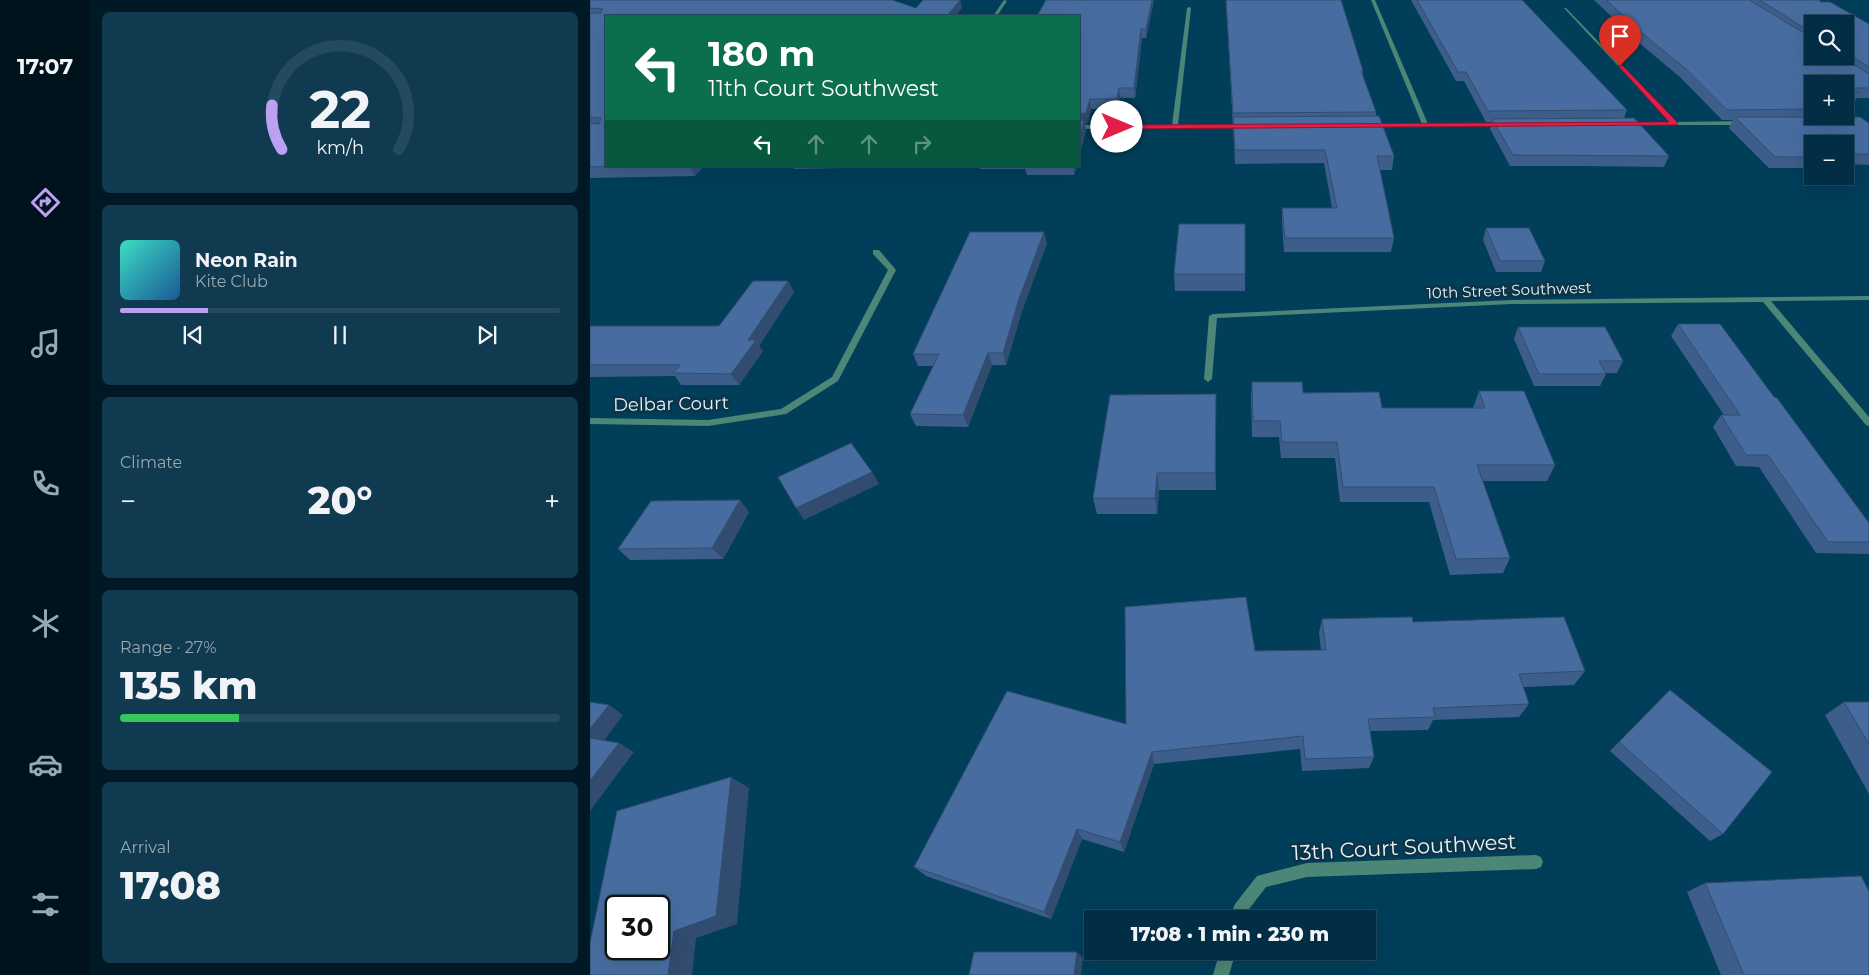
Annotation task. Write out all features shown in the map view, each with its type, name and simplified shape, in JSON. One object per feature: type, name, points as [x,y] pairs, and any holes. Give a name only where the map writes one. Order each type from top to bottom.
[{"type":"street","points":[[1373,0],[1426,126]]},
{"type":"street","points":[[996,15],[1005,1]]},
{"type":"street","points":[[1175,127],[1189,8]]},
{"type":"street","points":[[1565,9],[1674,124]]},
{"type":"street","points":[[1625,124],[1752,123]]},
{"type":"street","points":[[1358,126],[1506,125]]},
{"type":"street","points":[[1080,127],[1252,127]]},
{"type":"street","name":"Delbar Court","points":[[590,421],[708,423],[783,412],[835,379],[892,270],[876,252]]},
{"type":"street","name":"10th Street Southwest","points":[[1208,379],[1213,316],[1512,302],[1869,298]]},
{"type":"street","points":[[1765,299],[1869,423]]},
{"type":"street","name":"13th Court Southwest","points":[[1240,910],[1262,881],[1307,870],[1536,862]]},
{"type":"street","points":[[1221,975],[1225,960]]},
{"type":"building","points":[[590,0],[892,0],[916,8],[923,0],[960,0],[948,15],[605,15],[605,167],[590,167],[590,123],[599,124],[601,118],[590,117],[590,13],[601,13],[603,9],[590,8]]},
{"type":"building","points":[[1046,0],[1152,0],[1146,29],[1141,29],[1134,88],[1119,88],[1117,99],[1090,99],[1086,113],[1080,114],[1080,15],[1038,15]]},
{"type":"building","points":[[1226,0],[1341,0],[1363,71],[1361,71],[1376,112],[1233,113]]},
{"type":"building","points":[[1417,0],[1522,0],[1627,110],[1488,111],[1466,72],[1458,72]]},
{"type":"building","points":[[1606,0],[1752,0],[1804,33],[1804,65],[1854,65],[1869,74],[1869,88],[1854,88],[1854,75],[1804,75],[1804,109],[1727,110],[1686,69]]},
{"type":"building","points":[[1760,0],[1820,0],[1820,2],[1830,2],[1853,15],[1804,15],[1804,28]]},
{"type":"building","points":[[1854,16],[1869,24],[1869,67],[1854,58]]},
{"type":"building","points":[[1379,116],[1394,156],[1377,156],[1394,238],[1285,238],[1282,208],[1337,208],[1325,150],[1235,150],[1233,117]]},
{"type":"building","points":[[1735,117],[1804,117],[1804,125],[1854,125],[1854,117],[1860,117],[1869,123],[1869,154],[1854,154],[1854,135],[1804,135],[1804,157],[1775,157]]},
{"type":"building","points":[[1634,118],[1669,156],[1513,155],[1492,119]]},
{"type":"building","points":[[1080,120],[1084,121],[1080,137]]},
{"type":"building","points":[[1179,224],[1245,224],[1245,274],[1174,274]]},
{"type":"building","points":[[1486,228],[1529,228],[1545,261],[1500,261]]},
{"type":"building","points":[[970,232],[1044,232],[1019,299],[1003,353],[988,353],[963,415],[910,414],[939,354],[913,354]]},
{"type":"building","points":[[753,281],[788,281],[748,340],[756,340],[731,374],[673,373],[680,365],[590,365],[590,326],[719,326]]},
{"type":"building","points":[[1678,324],[1720,324],[1869,523],[1869,542],[1828,542],[1768,455],[1746,455],[1721,415],[1740,415]]},
{"type":"building","points":[[1518,327],[1605,327],[1623,361],[1599,361],[1606,374],[1539,374]]},
{"type":"building","points":[[1252,382],[1302,382],[1303,393],[1379,392],[1382,408],[1485,408],[1479,391],[1524,391],[1555,465],[1477,465],[1510,558],[1456,559],[1434,487],[1343,487],[1337,442],[1282,442],[1280,421],[1253,421]]},
{"type":"building","points":[[1216,394],[1215,473],[1157,473],[1155,498],[1093,498],[1110,395]]},
{"type":"building","points":[[851,443],[872,472],[796,508],[778,477]]},
{"type":"building","points":[[740,500],[712,548],[618,549],[651,501]]},
{"type":"building","points":[[1246,597],[1255,651],[1326,650],[1322,619],[1412,617],[1413,622],[1564,617],[1585,671],[1519,674],[1529,704],[1433,708],[1435,717],[1368,719],[1374,757],[1305,759],[1303,736],[1152,752],[1120,842],[1077,829],[1044,912],[914,867],[1007,691],[1126,724],[1125,607]]},
{"type":"building","points":[[1670,690],[1772,772],[1723,834],[1619,742]]},
{"type":"building","points":[[590,702],[609,705],[590,729]]},
{"type":"building","points":[[1844,702],[1869,702],[1869,744]]},
{"type":"building","points":[[590,738],[619,743],[590,781]]},
{"type":"building","points":[[731,777],[716,916],[674,931],[668,975],[590,975],[590,943],[617,811]]},
{"type":"building","points":[[1861,876],[1869,891],[1869,975],[1744,975],[1705,883]]},
{"type":"building","points":[[974,952],[1077,952],[1074,975],[969,975]]},
{"type":"route","points":[[1117,127],[1674,124],[1620,66]]}]
